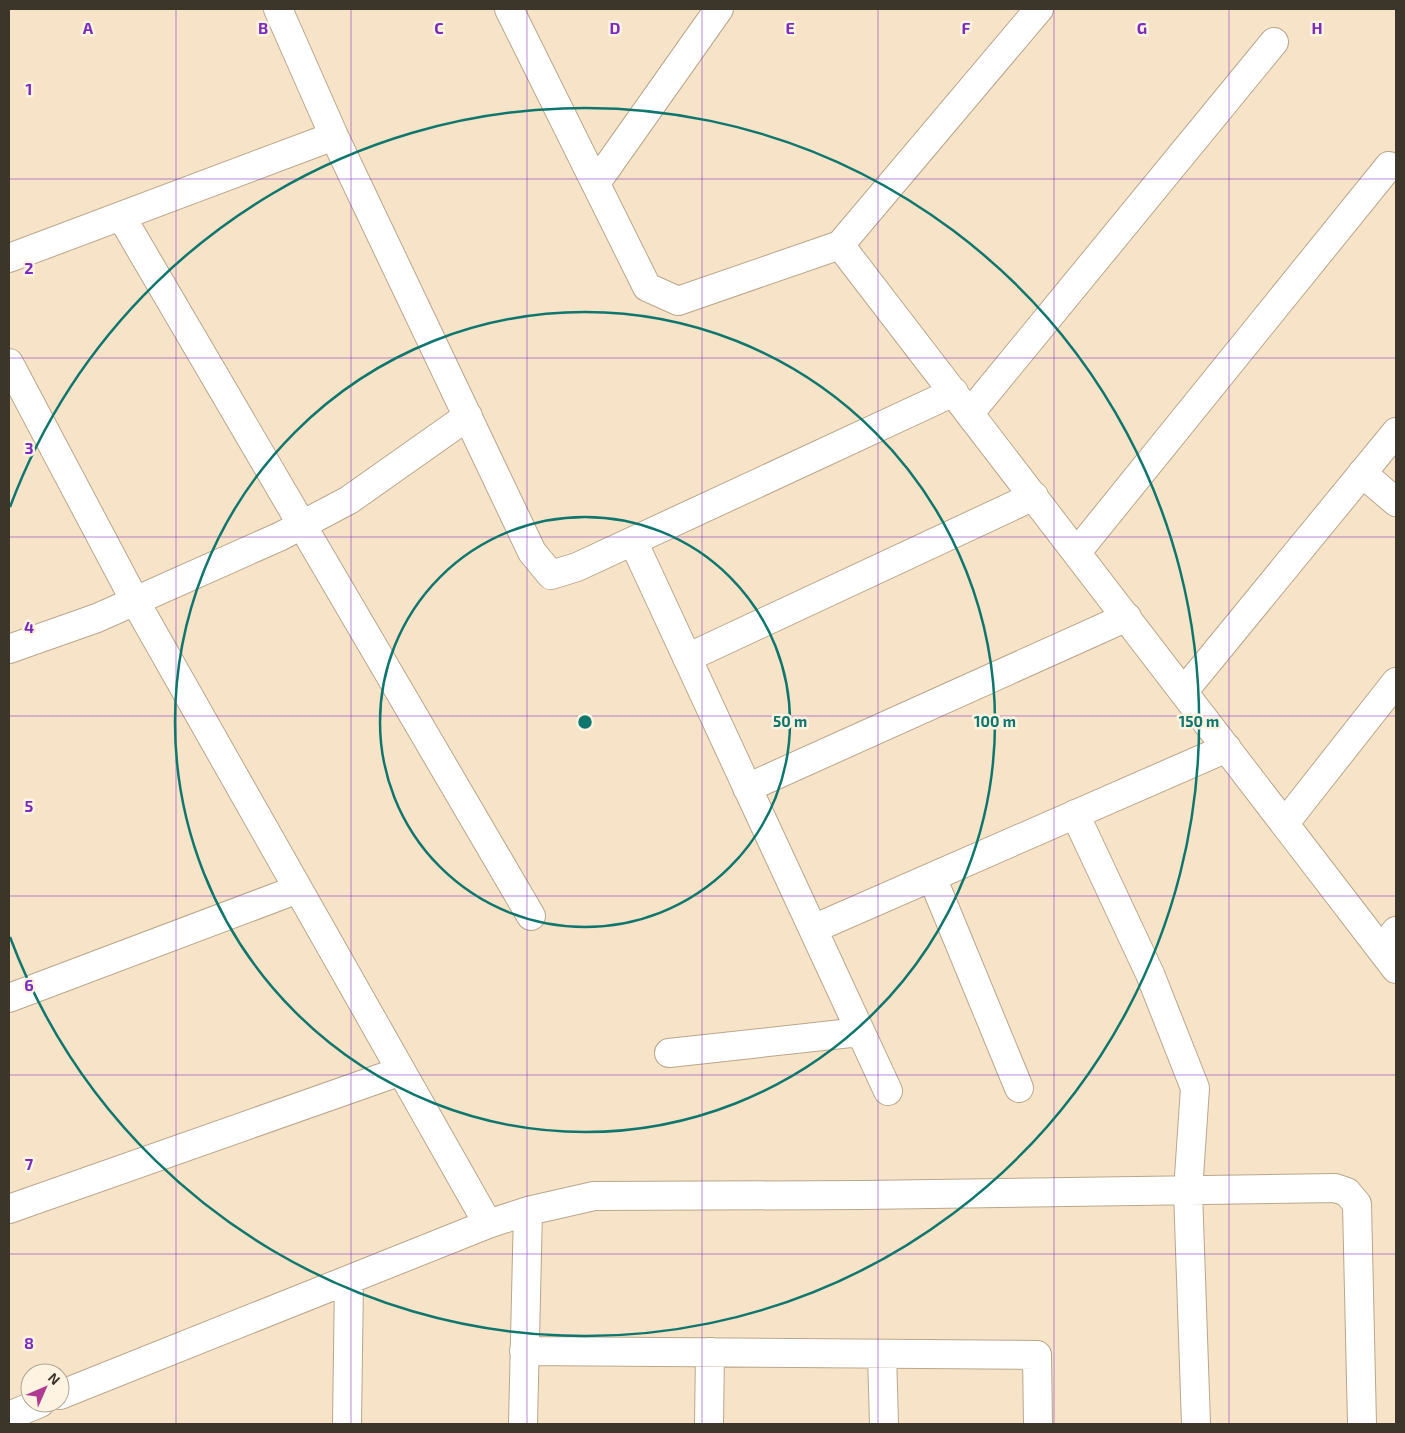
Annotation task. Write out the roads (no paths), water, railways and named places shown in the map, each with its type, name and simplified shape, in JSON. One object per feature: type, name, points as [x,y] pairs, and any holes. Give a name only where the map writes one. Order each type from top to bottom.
[{"type":"street","points":[[278,9],[334,136],[532,552],[551,575],[577,567],[633,541],[962,402],[1274,42]]},
{"type":"street","points":[[509,9],[647,287],[678,302],[840,245],[1039,9]]},
{"type":"street","points":[[596,183],[719,9]]},
{"type":"street","points":[[9,258],[334,136]]},
{"type":"street","points":[[1077,552],[1389,166]]},
{"type":"street","points":[[121,216],[530,916]]},
{"type":"street","points":[[840,245],[1285,823],[1391,950]]},
{"type":"street","points":[[9,363],[135,601],[488,1224]]},
{"type":"street","points":[[9,648],[97,618],[302,525],[349,500],[468,416]]},
{"type":"street","points":[[1184,691],[1396,432]]},
{"type":"street","points":[[1362,473],[1396,502]]},
{"type":"street","points":[[687,658],[1034,496]]},
{"type":"street","points":[[633,541],[888,1091]]},
{"type":"street","points":[[747,788],[1127,617]]},
{"type":"street","points":[[1285,823],[1396,682]]},
{"type":"street","points":[[813,929],[1228,748]]},
{"type":"street","points":[[1075,814],[1150,974],[1195,1088],[1188,1191],[1196,1424]]},
{"type":"street","points":[[932,877],[1020,1088]]},
{"type":"street","points":[[9,998],[298,889]]},
{"type":"street","points":[[669,1053],[860,1032]]},
{"type":"street","points":[[9,1208],[401,1071]]},
{"type":"street","points":[[70,1391],[488,1224],[528,1211],[594,1196],[1335,1188],[1347,1192],[1357,1204],[1362,1424]]},
{"type":"street","points":[[523,1424],[528,1211]]},
{"type":"street","points":[[347,1424],[349,1280]]},
{"type":"street","points":[[524,1351],[1036,1355],[1038,1424]]},
{"type":"street","points":[[709,1424],[710,1352]]},
{"type":"street","points":[[882,1354],[884,1424]]}]
